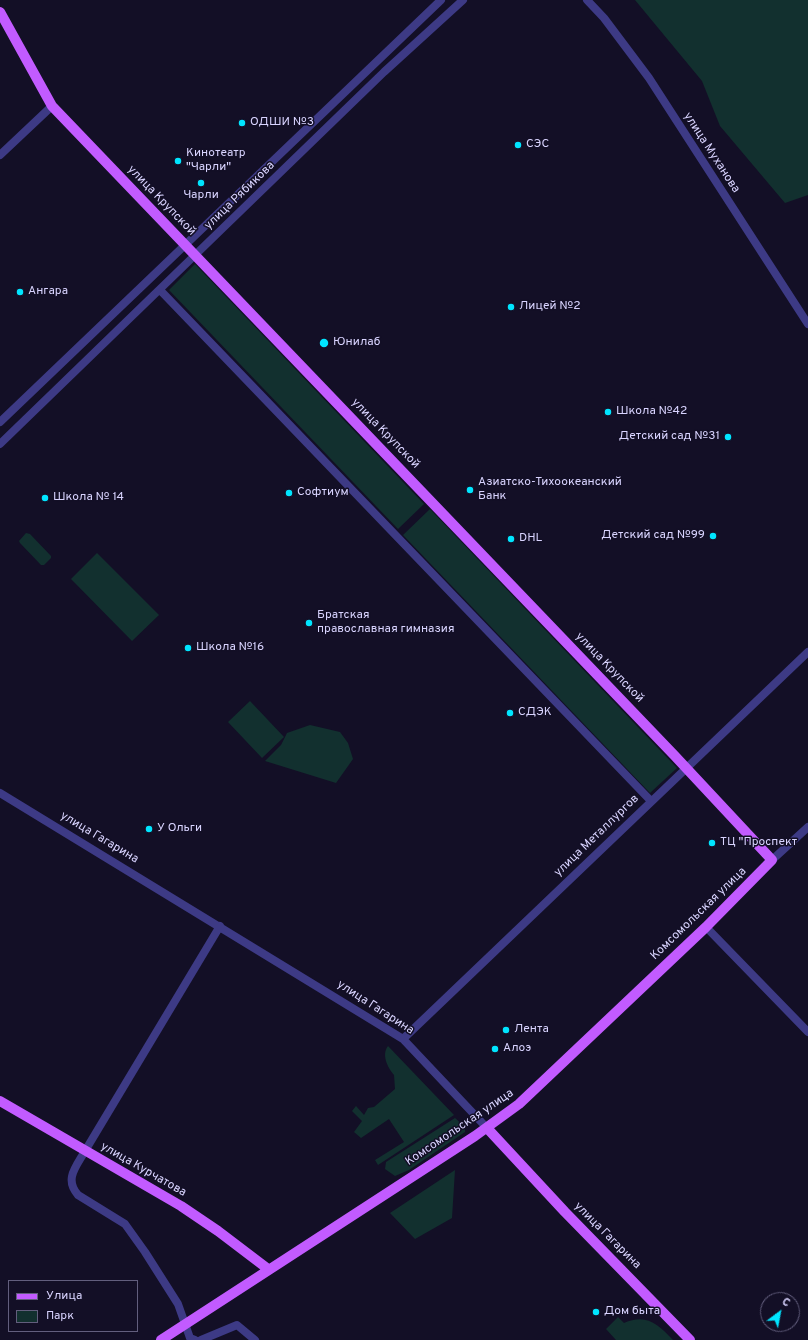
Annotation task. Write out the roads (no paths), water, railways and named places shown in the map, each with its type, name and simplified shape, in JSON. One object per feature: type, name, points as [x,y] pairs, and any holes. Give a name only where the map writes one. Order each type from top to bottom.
[{"type":"main road","name":"улица Крупской","points":[[0,12],[52,106],[687,769],[772,860]]},
{"type":"main road","name":"Комсомольская улица","points":[[161,1340],[487,1128],[519,1104],[706,927],[772,860]]},
{"type":"main road","name":"улица Курчатова","points":[[0,1101],[181,1206],[218,1231],[268,1269]]},
{"type":"main road","name":"улица Гагарина","points":[[487,1128],[565,1212],[690,1340]]},
{"type":"main road","points":[[678,1328],[683,1340]]},
{"type":"street","name":"улица Рябикова","points":[[0,422],[441,0]]},
{"type":"street","name":"улица Рябикова","points":[[0,444],[384,72],[463,0]]},
{"type":"street","name":"улица Муханова","points":[[587,0],[604,18],[649,78],[808,324]]},
{"type":"street","points":[[0,154],[52,106]]},
{"type":"street","points":[[160,290],[652,801]]},
{"type":"street","points":[[12,411],[18,412],[22,416],[24,422]]},
{"type":"street","name":"улица Металлургов","points":[[403,1039],[624,826],[687,769],[808,652]]},
{"type":"street","name":"улица Гагарина","points":[[0,793],[403,1039],[487,1128]]},
{"type":"street","name":"Комсомольская улица","points":[[772,860],[808,827]]},
{"type":"street","points":[[195,1340],[190,1338],[178,1304],[145,1252],[125,1224],[78,1195],[72,1188],[71,1181],[85,1151],[220,926]]},
{"type":"street","points":[[706,927],[808,1032]]},
{"type":"street","points":[[201,1340],[237,1325],[255,1340]]},
{"type":"place","name":"ОДШИ №3","points":[[242,123]]},
{"type":"place","name":"СЭС","points":[[518,145]]},
{"type":"place","name":"Кинотеатр \"Чарли\"","points":[[178,161]]},
{"type":"place","name":"Чарли","points":[[201,183]]},
{"type":"place","name":"Ангара","points":[[20,292]]},
{"type":"place","name":"Лицей №2","points":[[511,307]]},
{"type":"place","name":"Юнилаб","points":[[324,343]]},
{"type":"place","name":"Школа №42","points":[[608,412]]},
{"type":"place","name":"Детский сад №31","points":[[728,437]]},
{"type":"place","name":"Азиатско-Тихоокеанский Банк","points":[[470,490]]},
{"type":"place","name":"Софтиум","points":[[289,493]]},
{"type":"place","name":"Школа № 14","points":[[45,498]]},
{"type":"place","name":"Детский сад №99","points":[[713,536]]},
{"type":"place","name":"DHL","points":[[511,539]]},
{"type":"place","name":"Братская православная гимназия","points":[[309,623]]},
{"type":"place","name":"Школа №16","points":[[188,648]]},
{"type":"place","name":"СДЭК","points":[[510,713]]},
{"type":"place","name":"У Ольги","points":[[149,829]]},
{"type":"place","name":"ТЦ \"Проспект","points":[[712,843]]},
{"type":"place","name":"Лента","points":[[506,1030]]},
{"type":"place","name":"Алоэ","points":[[495,1049]]},
{"type":"place","name":"Дом быта","points":[[596,1312]]}]
